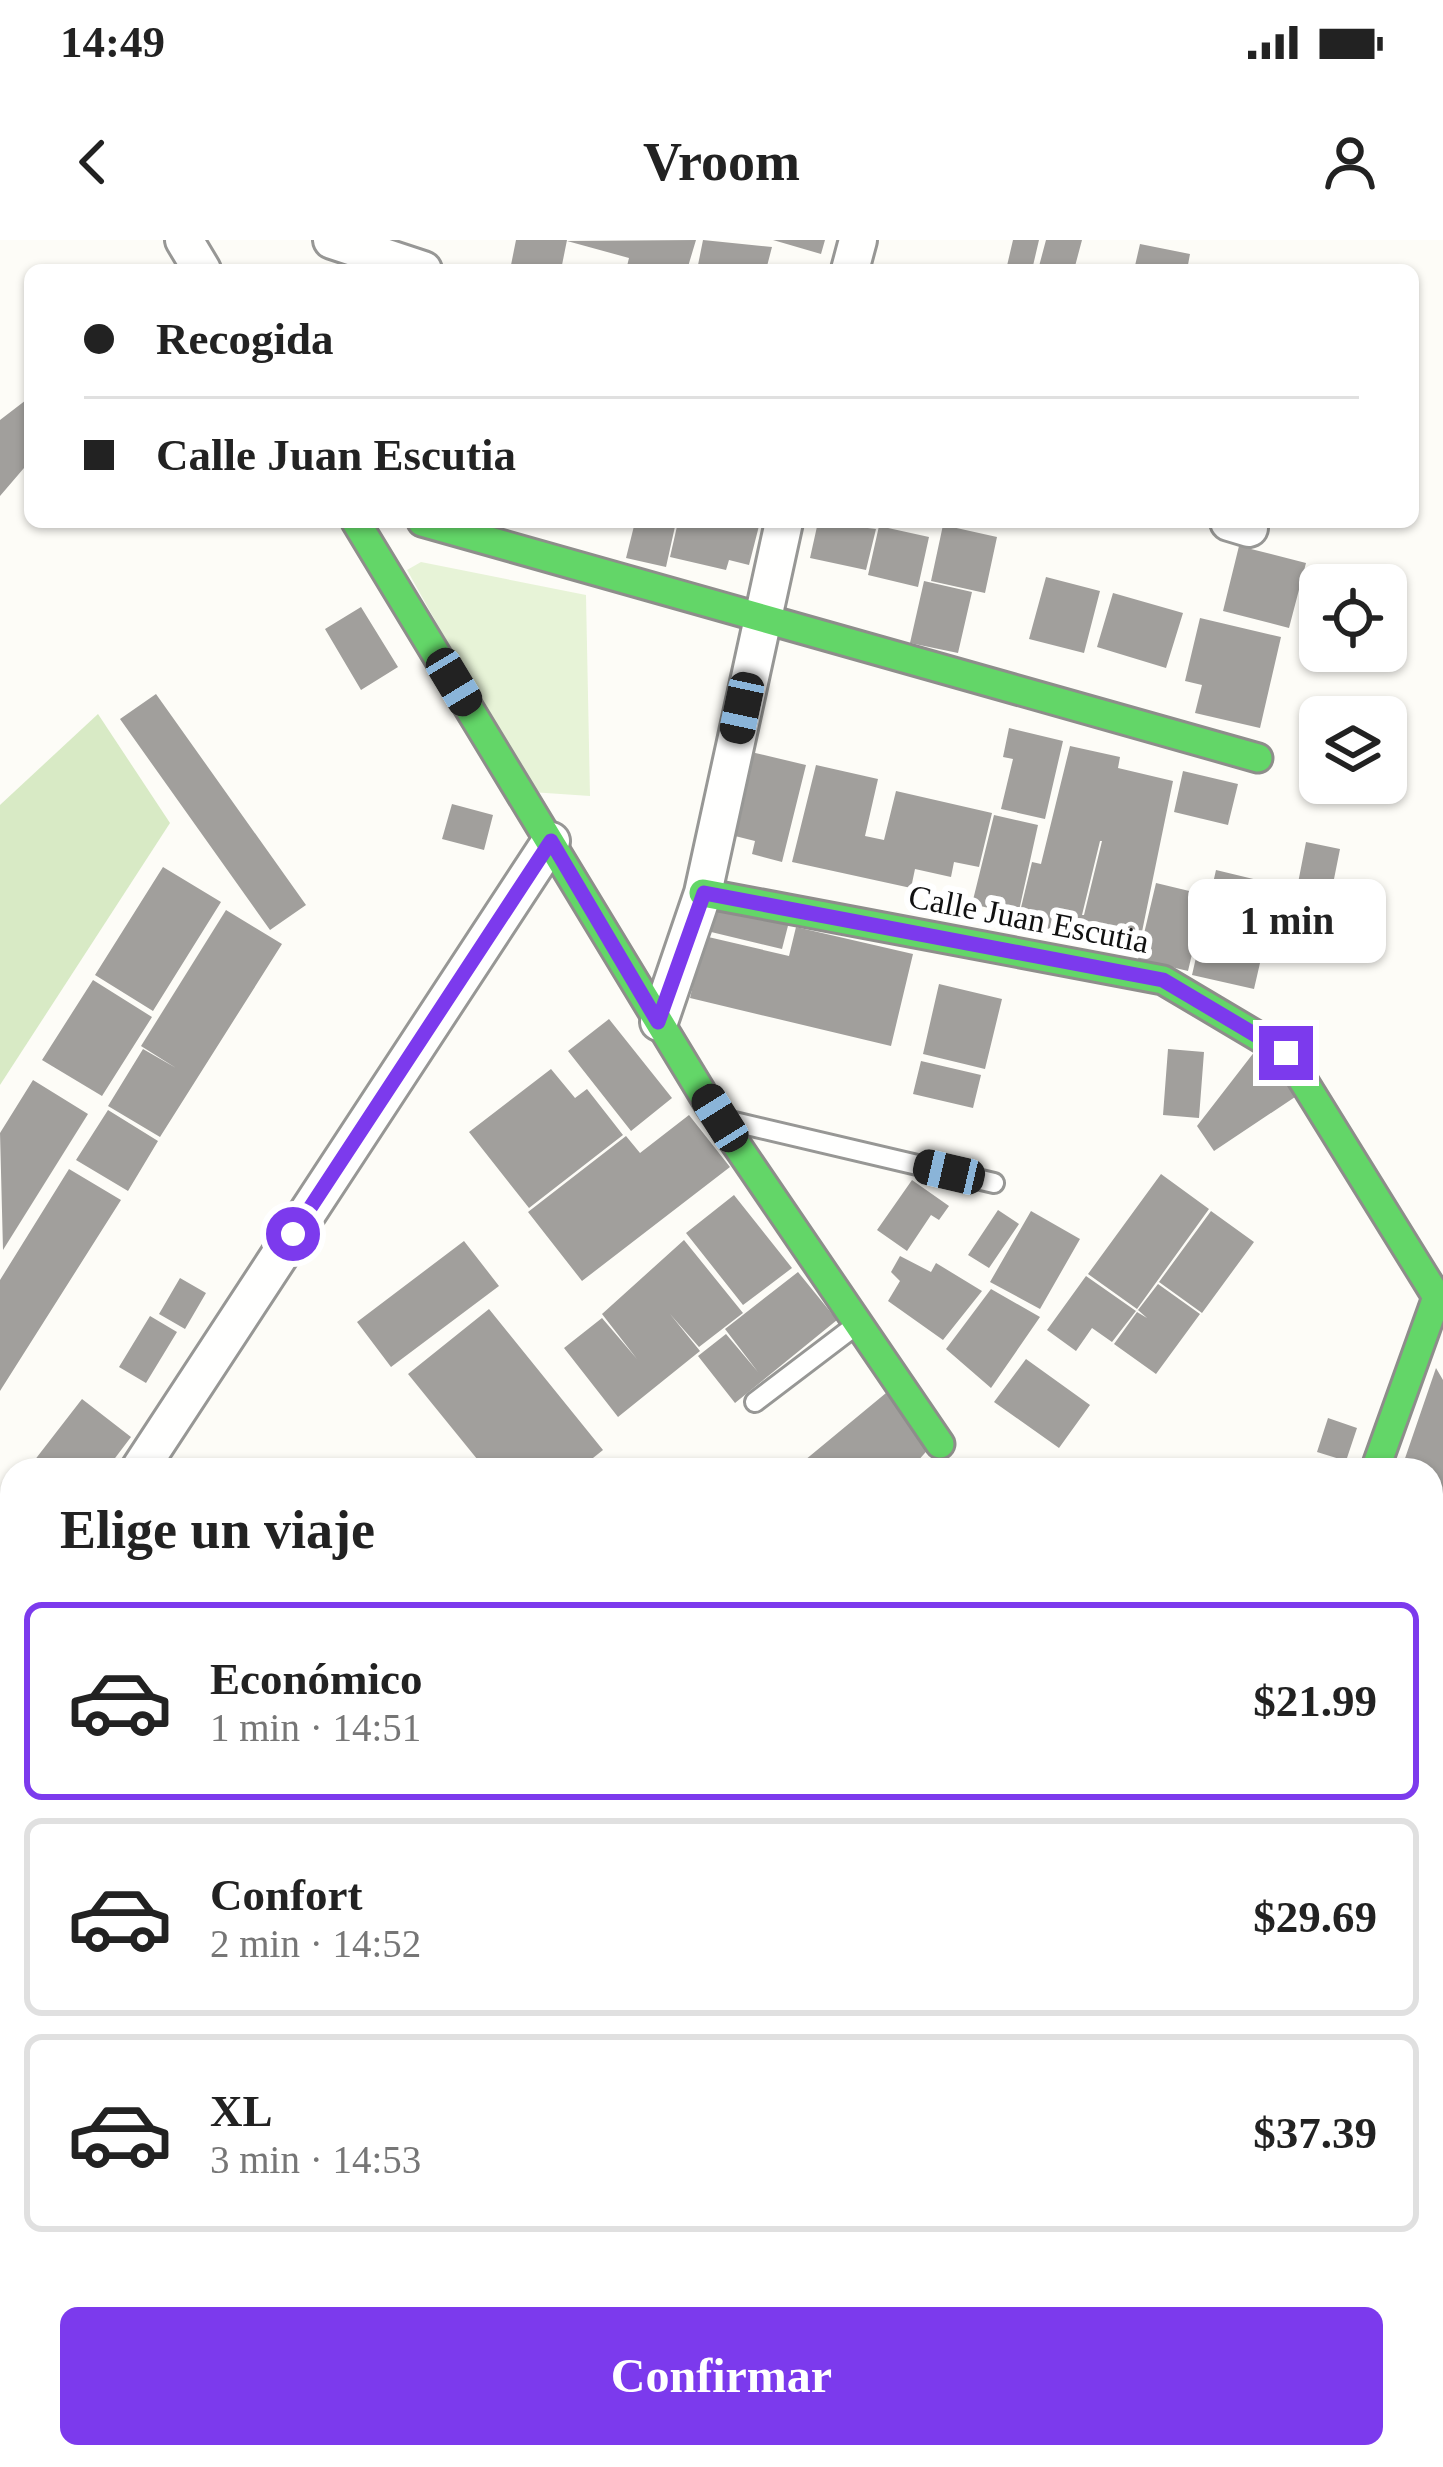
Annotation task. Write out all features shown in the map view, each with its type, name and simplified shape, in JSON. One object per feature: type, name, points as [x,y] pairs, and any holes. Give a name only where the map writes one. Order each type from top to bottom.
[{"type":"street","points":[[332,240],[405,264]]},
{"type":"street","points":[[360,528],[658,1022],[854,1327],[940,1444]]},
{"type":"street","points":[[444,528],[1258,758]]},
{"type":"street","points":[[658,1022],[704,893],[783,528]]},
{"type":"street","points":[[147,1458],[551,841]]},
{"type":"street","name":"Calle Juan Escutia","points":[[704,893],[1163,980],[1286,1053],[1441,1297],[1380,1458]]},
{"type":"lane","points":[[720,1118],[994,1183]]},
{"type":"lane","points":[[754,1402],[854,1327]]},
{"type":"green space","points":[[421,562],[586,595],[590,796],[531,792],[407,570]]},
{"type":"green space","points":[[98,714],[170,823],[0,1085],[0,805]]},
{"type":"building","points":[[516,240],[567,240],[562,264],[511,264]]},
{"type":"building","points":[[696,240],[689,264],[628,264],[629,258],[567,241]]},
{"type":"building","points":[[703,240],[772,247],[768,264],[698,264]]},
{"type":"building","points":[[773,240],[825,240],[821,254]]},
{"type":"building","points":[[1013,240],[1039,240],[1033,264],[1007,264]]},
{"type":"building","points":[[1046,240],[1082,240],[1076,264],[1040,264]]},
{"type":"building","points":[[1140,244],[1190,254],[1188,264],[1135,264]]},
{"type":"building","points":[[24,402],[24,468],[0,496],[0,420]]},
{"type":"building","points":[[634,528],[675,528],[666,567],[626,558]]},
{"type":"building","points":[[677,528],[758,528],[749,565],[729,560],[726,570],[670,557]]},
{"type":"building","points":[[817,528],[876,529],[866,570],[810,558]]},
{"type":"building","points":[[879,528],[929,537],[918,587],[868,575]]},
{"type":"building","points":[[942,528],[997,537],[985,593],[931,581]]},
{"type":"building","points":[[1239,546],[1306,563],[1299,564],[1299,590],[1289,628],[1223,611]]},
{"type":"building","points":[[1046,577],[1100,591],[1084,653],[1029,639]]},
{"type":"building","points":[[924,581],[972,592],[958,653],[910,643]]},
{"type":"building","points":[[1113,593],[1183,613],[1166,668],[1097,647]]},
{"type":"building","points":[[361,607],[398,667],[361,690],[325,629]]},
{"type":"building","points":[[1200,618],[1281,637],[1260,728],[1195,713],[1202,685],[1185,681]]},
{"type":"building","points":[[156,694],[306,905],[270,930],[120,719]]},
{"type":"building","points":[[1009,728],[1063,741],[1045,819],[1001,809],[1013,759],[1003,757]]},
{"type":"building","points":[[1070,746],[1120,757],[1118,768],[1173,781],[1137,956],[1018,920],[1032,862],[1041,864]],"holes":[[[1100,841],[1084,915],[1082,915]]]},
{"type":"building","points":[[751,752],[806,765],[782,862],[752,854],[755,841],[731,835]]},
{"type":"building","points":[[816,765],[878,779],[865,836],[884,840],[896,791],[992,813],[979,867],[954,862],[951,877],[915,869],[911,888],[792,862]]},
{"type":"building","points":[[1183,771],[1238,784],[1228,825],[1174,812]]},
{"type":"building","points":[[452,804],[493,815],[484,850],[442,839]]},
{"type":"building","points":[[994,815],[1038,825],[1018,915],[972,904]]},
{"type":"building","points":[[1306,842],[1340,849],[1332,889],[1298,883]]},
{"type":"building","points":[[163,867],[221,902],[153,1011],[95,975]]},
{"type":"building","points":[[1216,870],[1278,885],[1254,989],[1192,975]]},
{"type":"building","points":[[1156,883],[1206,895],[1188,971],[1138,959]]},
{"type":"building","points":[[714,902],[790,918],[782,949],[707,931]]},
{"type":"building","points":[[226,910],[282,944],[160,1137],[108,1106],[143,1049],[176,1068],[141,1046]]},
{"type":"building","points":[[796,927],[913,954],[891,1046],[690,998],[704,936],[789,956]]},
{"type":"building","points":[[93,980],[152,1017],[102,1096],[42,1060]]},
{"type":"building","points":[[939,984],[1002,999],[985,1069],[923,1054]]},
{"type":"building","points":[[609,1019],[672,1098],[631,1131],[568,1051]]},
{"type":"building","points":[[1262,1042],[1298,1095],[1214,1151],[1197,1126]]},
{"type":"building","points":[[1168,1049],[1204,1052],[1199,1118],[1163,1115]]},
{"type":"building","points":[[921,1061],[981,1075],[973,1108],[913,1094]]},
{"type":"building","points":[[551,1069],[575,1098],[587,1089],[623,1135],[529,1208],[469,1132]]},
{"type":"building","points":[[33,1080],[88,1114],[3,1250],[0,1133]]},
{"type":"building","points":[[108,1110],[158,1141],[128,1191],[76,1160]]},
{"type":"building","points":[[689,1115],[730,1167],[582,1281],[528,1212],[626,1136],[640,1153]]},
{"type":"building","points":[[69,1169],[121,1200],[0,1391],[0,1280]]},
{"type":"building","points":[[1161,1174],[1209,1209],[1137,1309],[1088,1274]]},
{"type":"building","points":[[912,1180],[949,1206],[939,1220],[931,1215],[907,1251],[877,1230]]},
{"type":"building","points":[[734,1195],[792,1268],[743,1305],[686,1233]]},
{"type":"building","points":[[998,1210],[1019,1224],[989,1268],[968,1255]]},
{"type":"building","points":[[1031,1211],[1080,1239],[1040,1309],[990,1282]]},
{"type":"building","points":[[1211,1211],[1254,1242],[1202,1313],[1159,1282]]},
{"type":"building","points":[[684,1240],[743,1313],[699,1347],[670,1314],[700,1351],[618,1417],[564,1348],[602,1318],[637,1359],[602,1314]]},
{"type":"building","points":[[464,1241],[499,1286],[391,1367],[357,1322]]},
{"type":"building","points":[[900,1256],[931,1272],[936,1263],[982,1291],[943,1340],[888,1301],[900,1281],[891,1272]]},
{"type":"building","points":[[798,1272],[837,1320],[735,1403],[698,1356],[726,1334],[758,1372],[725,1329]]},
{"type":"building","points":[[1086,1276],[1136,1311],[1112,1342],[1092,1328],[1076,1351],[1047,1330]]},
{"type":"building","points":[[180,1278],[206,1293],[185,1329],[159,1314]]},
{"type":"building","points":[[1158,1284],[1200,1314],[1156,1374],[1114,1344],[1137,1312],[1147,1318],[1138,1310]]},
{"type":"building","points":[[991,1289],[1040,1317],[991,1388],[946,1349]]},
{"type":"building","points":[[489,1309],[603,1450],[593,1458],[476,1458],[408,1374]]},
{"type":"building","points":[[150,1316],[177,1332],[146,1383],[119,1367]]},
{"type":"building","points":[[1026,1359],[1090,1405],[1059,1448],[994,1402]]},
{"type":"building","points":[[1436,1368],[1443,1380],[1443,1458],[1405,1458]]},
{"type":"building","points":[[886,1393],[931,1446],[920,1458],[807,1458]]},
{"type":"building","points":[[82,1399],[131,1437],[115,1458],[36,1458]]},
{"type":"building","points":[[1328,1418],[1357,1428],[1347,1458],[1317,1452]]},
{"type":"traffic: fast","points":[[360,528],[710,1106],[940,1444]]},
{"type":"traffic: fast","points":[[443,528],[1258,758]]},
{"type":"traffic: fast","points":[[703,893],[1163,980],[1286,1053],[1437,1297],[1379,1458]]},
{"type":"route","points":[[293,1234],[551,841],[658,1022],[704,893],[1163,980],[1286,1053]]}]
